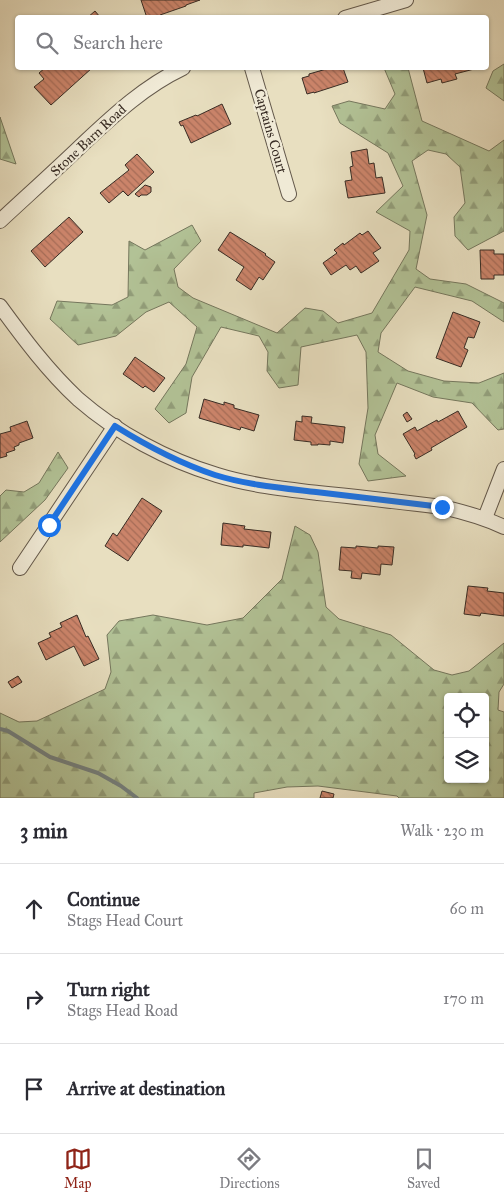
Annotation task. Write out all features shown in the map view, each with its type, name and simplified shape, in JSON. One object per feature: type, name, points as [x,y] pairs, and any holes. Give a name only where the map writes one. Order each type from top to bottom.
[{"type":"street","points":[[355,15],[406,0]]},
{"type":"street","name":"Stone Barn Road","points":[[0,221],[141,92],[178,70]]},
{"type":"street","name":"Captains Court","points":[[253,70],[289,194]]},
{"type":"street","points":[[0,306],[33,350],[79,399],[115,426],[168,456],[234,480],[286,489],[442,507],[485,518],[504,527]]},
{"type":"street","points":[[20,568],[115,426]]},
{"type":"street","points":[[485,518],[504,469]]},
{"type":"green space","points":[[504,64],[504,101],[486,88],[493,71]]},
{"type":"green space","points":[[385,70],[409,70],[422,121],[489,151],[504,140],[504,231],[468,250],[455,236],[454,217],[465,203],[460,167],[446,154],[428,150],[412,161],[427,215],[416,269],[430,279],[466,284],[504,303],[504,322],[472,301],[415,287],[381,333],[378,352],[408,371],[444,381],[479,383],[504,373],[504,429],[498,430],[472,403],[433,397],[397,383],[375,435],[378,454],[406,476],[368,481],[359,464],[368,408],[366,352],[357,335],[301,347],[298,385],[279,388],[267,371],[268,352],[259,336],[221,327],[192,377],[186,413],[169,423],[155,409],[186,364],[197,327],[169,302],[146,312],[116,336],[78,345],[50,319],[57,301],[112,305],[128,297],[129,241],[145,250],[192,225],[201,241],[174,269],[178,287],[193,298],[277,333],[305,308],[323,311],[338,323],[372,313],[409,250],[410,231],[376,212],[403,186],[388,153],[340,123],[332,106],[349,101],[385,109],[395,94]]},
{"type":"green space","points":[[0,117],[16,164],[0,159]]},
{"type":"green space","points":[[58,452],[68,468],[45,500],[0,542],[0,496],[6,490],[24,492],[39,483]]},
{"type":"green space","points":[[295,526],[310,535],[318,552],[326,607],[339,619],[391,635],[434,670],[452,675],[469,671],[504,643],[504,684],[499,692],[498,710],[504,712],[504,798],[399,798],[397,796],[318,786],[287,787],[254,793],[254,798],[0,798],[0,713],[19,722],[37,721],[105,689],[111,672],[107,635],[119,621],[153,615],[207,625],[243,618],[282,579]]},
{"type":"building","points":[[141,0],[200,0],[160,15],[146,15]]},
{"type":"building","points":[[95,11],[98,15],[90,15]]},
{"type":"building","points":[[43,70],[90,70],[51,105],[34,87],[44,79],[39,73]]},
{"type":"building","points":[[323,70],[344,70],[348,82],[307,94],[302,78],[309,76],[309,74]]},
{"type":"building","points":[[424,70],[470,70],[455,74],[457,79],[442,83],[441,79],[427,83]]},
{"type":"building","points":[[222,104],[231,124],[191,143],[183,125],[181,126],[179,122]]},
{"type":"building","points":[[367,149],[369,164],[374,163],[376,178],[382,177],[385,193],[348,198],[345,181],[352,180],[350,167],[353,166],[351,152]]},
{"type":"building","points":[[137,154],[154,172],[128,196],[123,191],[109,203],[100,193],[129,170],[125,165]]},
{"type":"building","points":[[145,185],[151,187],[151,192],[139,197],[135,194]]},
{"type":"building","points":[[69,217],[83,232],[45,267],[31,251]]},
{"type":"building","points":[[368,231],[381,248],[373,253],[379,261],[361,273],[356,266],[350,270],[346,265],[331,275],[323,263],[337,253],[334,250],[343,243],[344,245],[360,233],[362,235]]},
{"type":"building","points":[[230,232],[266,254],[275,262],[263,280],[259,277],[251,290],[236,280],[244,267],[218,250]]},
{"type":"building","points":[[480,250],[494,250],[494,254],[504,254],[504,275],[494,275],[494,279],[481,279]]},
{"type":"building","points":[[453,312],[480,322],[474,338],[468,337],[464,348],[468,350],[461,367],[436,358]]},
{"type":"building","points":[[135,357],[165,378],[154,392],[145,386],[143,388],[123,374]]},
{"type":"building","points":[[204,399],[224,405],[224,402],[234,405],[234,408],[259,415],[254,431],[241,427],[240,430],[199,418]]},
{"type":"building","points":[[458,411],[467,427],[416,459],[403,434],[415,427],[417,431]]},
{"type":"building","points":[[407,412],[412,419],[407,422],[403,415]]},
{"type":"building","points":[[302,416],[312,417],[311,423],[345,427],[343,443],[330,441],[330,445],[311,445],[311,442],[294,440],[296,421],[302,422]]},
{"type":"building","points":[[27,421],[33,438],[19,443],[19,445],[14,447],[15,450],[6,453],[7,456],[0,458],[0,434],[11,431],[10,427]]},
{"type":"building","points":[[142,498],[162,511],[128,561],[105,546],[113,533],[117,536]]},
{"type":"building","points":[[223,523],[245,526],[244,529],[271,532],[269,548],[221,545]]},
{"type":"building","points":[[356,546],[394,547],[392,565],[381,564],[380,575],[362,573],[361,579],[351,578],[352,571],[339,570],[341,547],[356,548]]},
{"type":"building","points":[[468,586],[488,588],[487,591],[504,593],[504,616],[481,613],[480,616],[464,614]]},
{"type":"building","points":[[77,615],[86,637],[88,636],[99,659],[84,666],[74,646],[46,660],[38,643],[51,637],[49,633],[62,627],[60,623]]},
{"type":"building","points":[[18,676],[22,682],[12,688],[8,682]]},
{"type":"building","points":[[322,791],[334,794],[333,798],[320,798]]},
{"type":"waterway","points":[[0,729],[8,731],[50,757],[98,773],[137,798]]},
{"type":"route","points":[[49,525],[115,426],[168,456],[234,480],[286,489],[442,507]]}]
